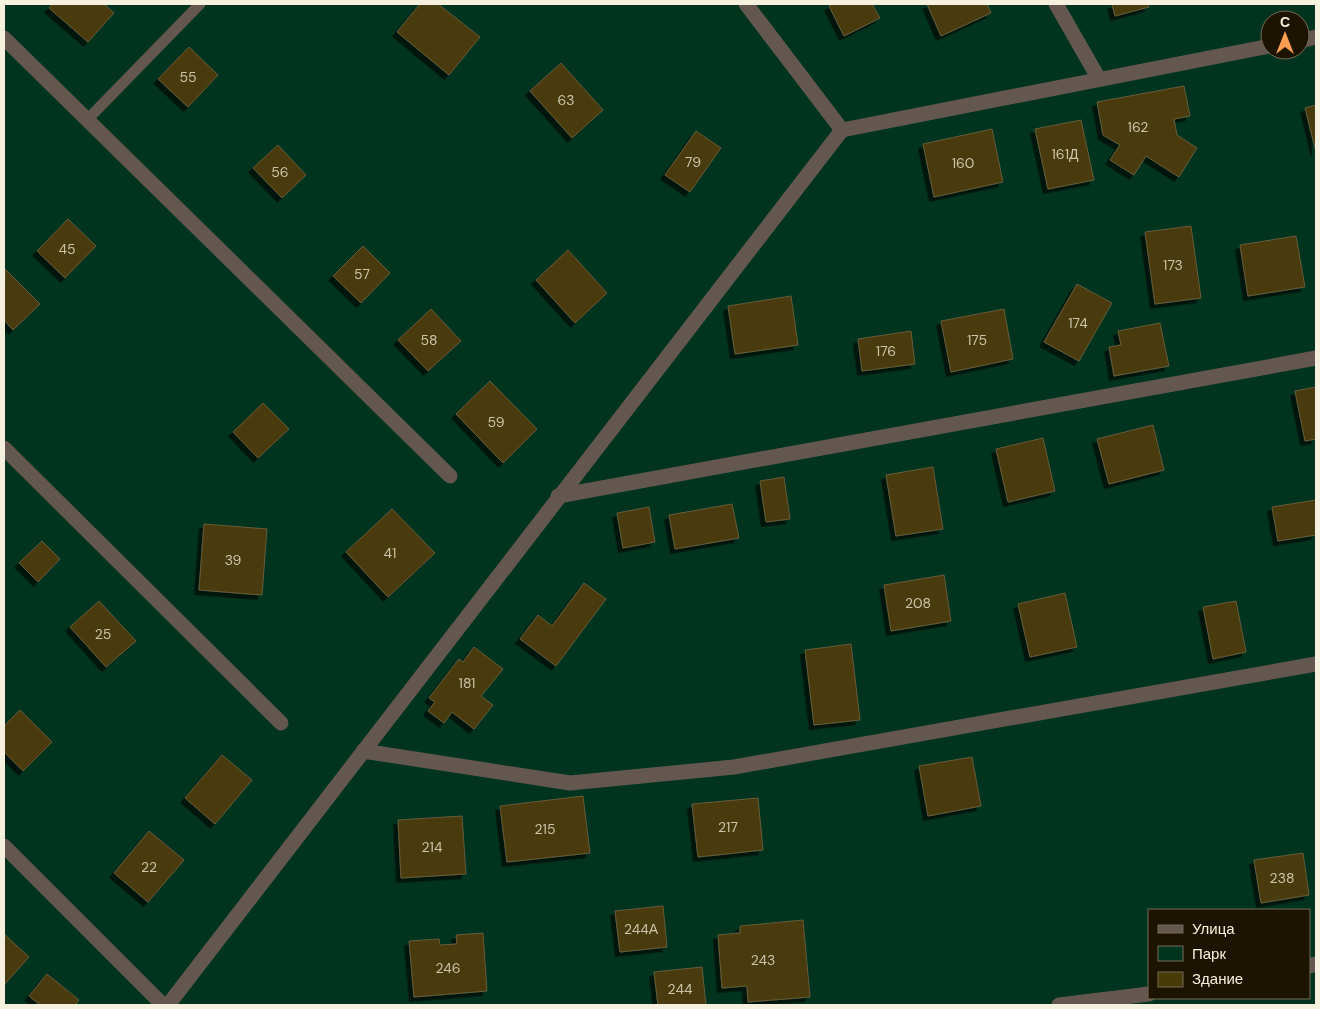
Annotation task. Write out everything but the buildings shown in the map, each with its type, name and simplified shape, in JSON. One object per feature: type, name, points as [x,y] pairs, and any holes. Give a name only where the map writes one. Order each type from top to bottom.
[{"type":"street","points":[[746,4],[842,130]]},
{"type":"street","points":[[1056,4],[1100,80]]},
{"type":"street","points":[[4,38],[450,476]]},
{"type":"street","points":[[168,1005],[558,496],[842,130],[1260,48]]},
{"type":"street","points":[[558,496],[1316,358]]},
{"type":"street","points":[[4,448],[281,724]]},
{"type":"street","points":[[363,751],[570,783],[734,767],[1316,664]]},
{"type":"street","points":[[4,846],[163,1005]]},
{"type":"street","points":[[1059,1005],[1148,994]]},
{"type":"lane","points":[[87,120],[200,4]]},
{"type":"green space","points":[[4,4],[1316,4],[1316,1005],[4,1005]]}]
